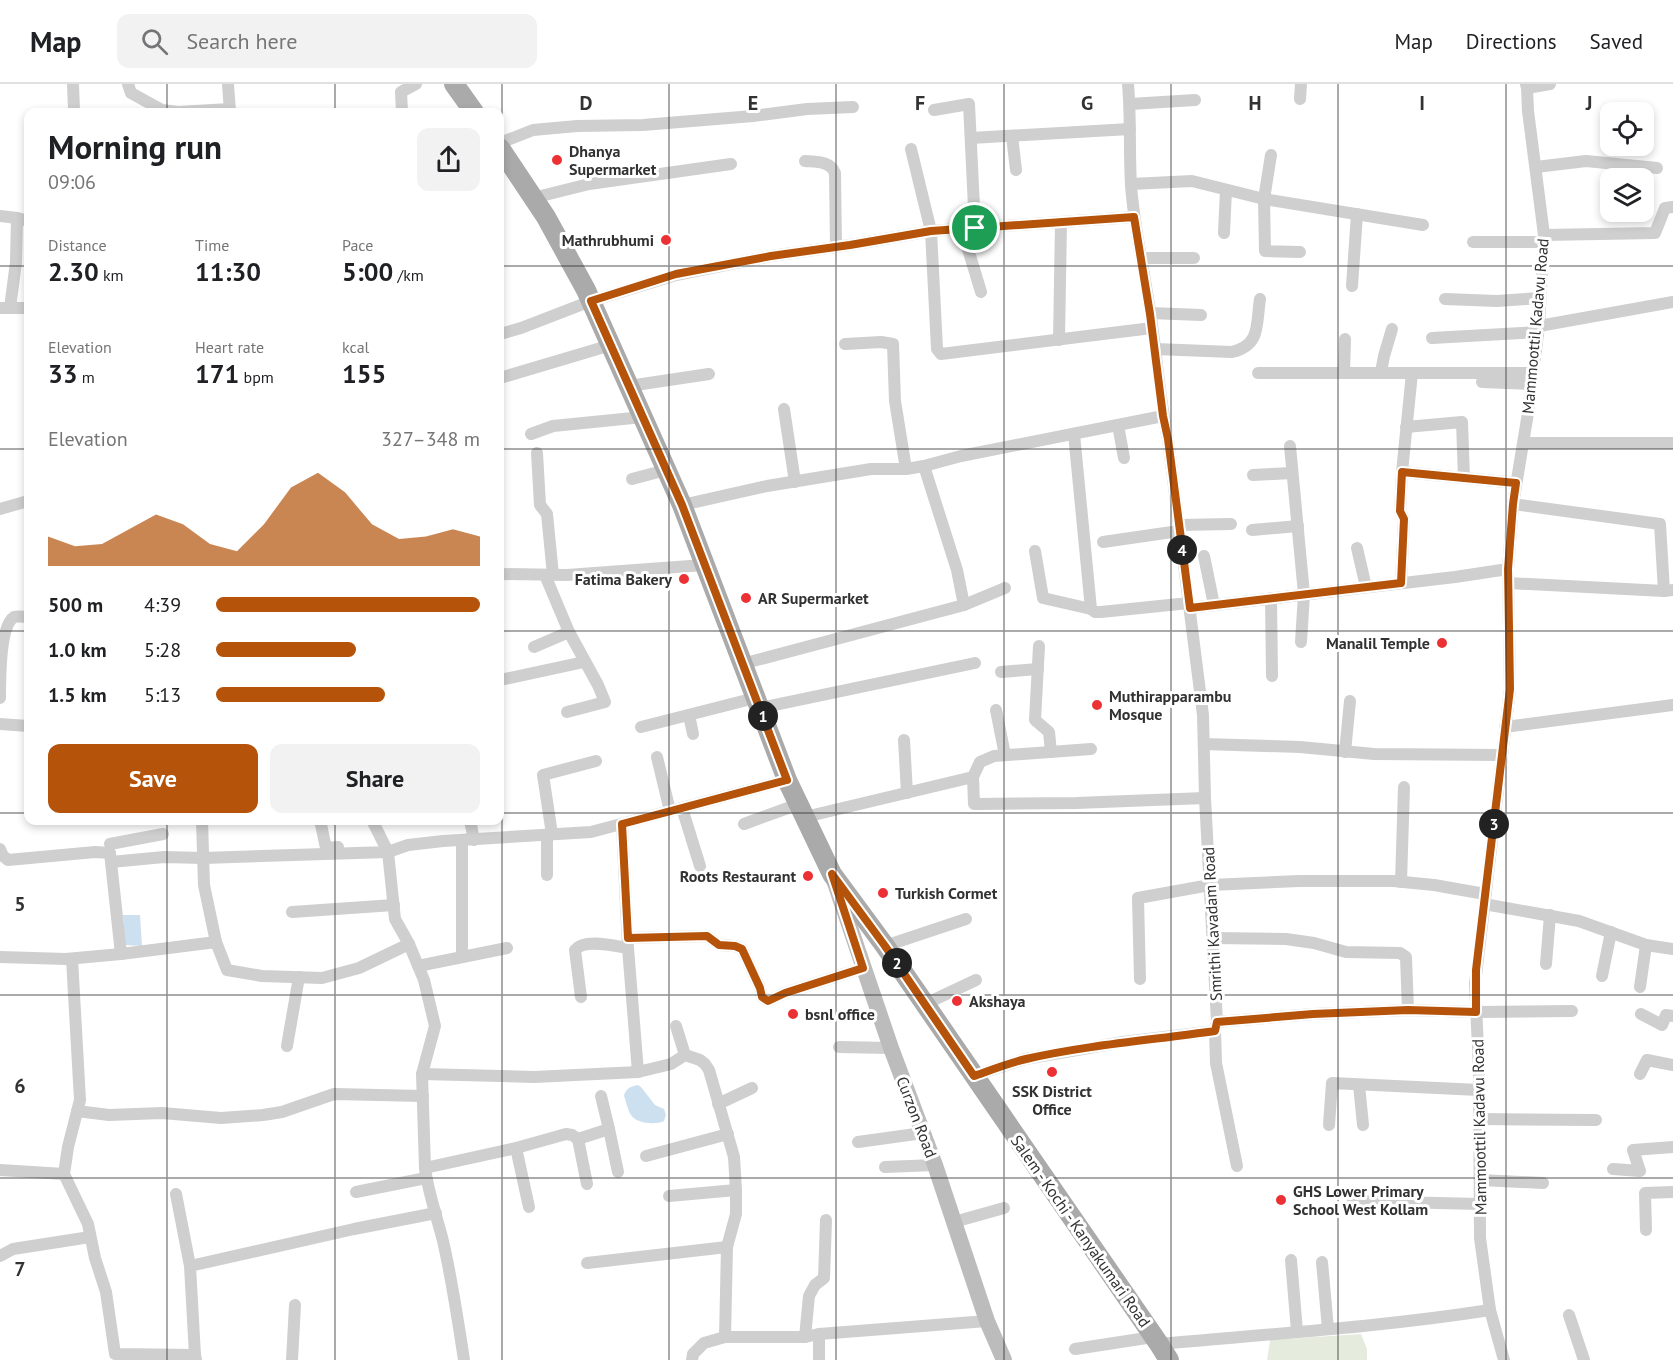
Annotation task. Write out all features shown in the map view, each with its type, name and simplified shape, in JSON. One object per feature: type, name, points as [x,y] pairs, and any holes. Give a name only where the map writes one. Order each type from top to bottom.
[{"type":"main road","points":[[454,84],[471,108]]},
{"type":"main road","name":"Salem - Kochi - Kanyakumari Road","points":[[504,154],[546,217],[591,301],[682,505],[787,780],[832,874],[885,946],[1160,1347]]},
{"type":"main road","name":"Curzon Road","points":[[832,874],[891,1047],[935,1164],[987,1321],[1004,1360]]},
{"type":"street","points":[[73,84],[74,108]]},
{"type":"street","points":[[128,84],[131,93],[158,108]]},
{"type":"street","points":[[228,84],[230,108]]},
{"type":"street","points":[[402,108],[401,92],[416,84]]},
{"type":"street","name":"Smrithi Kavadam Road","points":[[1128,84],[1134,217],[1168,439],[1203,715],[1216,1063],[1236,1166]]},
{"type":"street","points":[[1299,99],[1301,84]]},
{"type":"street","points":[[1527,86],[1550,84]]},
{"type":"street","name":"Mammoottil Kadavu Road","points":[[1504,1360],[1490,1310],[1480,1238],[1481,1180],[1476,970],[1510,689],[1508,583],[1503,570],[1532,378],[1544,238],[1527,111],[1527,86]]},
{"type":"street","points":[[1130,104],[1195,100]]},
{"type":"street","points":[[934,110],[969,104],[975,228]]},
{"type":"street","points":[[504,141],[533,130],[577,126],[643,125],[853,106]]},
{"type":"street","points":[[971,138],[1130,129]]},
{"type":"street","points":[[1011,136],[1017,170]]},
{"type":"street","points":[[911,149],[931,231],[937,349],[941,354],[1152,328]]},
{"type":"street","points":[[1271,154],[1264,199],[1265,251],[1300,252]]},
{"type":"street","points":[[1536,167],[1586,161],[1657,168]]},
{"type":"street","points":[[805,162],[827,164],[833,167],[836,247]]},
{"type":"street","points":[[533,198],[589,184],[731,164]]},
{"type":"street","points":[[1131,184],[1192,181],[1264,199],[1423,225]]},
{"type":"street","points":[[1224,233],[1226,190]]},
{"type":"street","points":[[1473,242],[1655,233],[1665,208],[1673,207]]},
{"type":"street","points":[[1352,286],[1357,214]]},
{"type":"street","points":[[0,216],[23,219],[5,308],[24,308]]},
{"type":"street","points":[[504,333],[591,301],[676,274],[771,256],[931,231],[1134,217]]},
{"type":"street","points":[[1059,340],[1061,222]]},
{"type":"street","points":[[962,229],[981,292]]},
{"type":"street","points":[[1141,258],[1194,258]]},
{"type":"street","points":[[1445,298],[1497,302],[1540,298]]},
{"type":"street","points":[[1155,349],[1232,352],[1242,350],[1254,338],[1260,299]]},
{"type":"street","points":[[1432,338],[1538,329],[1673,302]]},
{"type":"street","points":[[1150,314],[1201,315]]},
{"type":"street","points":[[1382,372],[1392,329]]},
{"type":"street","points":[[1344,339],[1344,373]]},
{"type":"street","points":[[845,344],[881,342],[893,344],[895,401],[906,469]]},
{"type":"street","points":[[504,377],[611,345]]},
{"type":"street","points":[[1258,373],[1382,372],[1532,378]]},
{"type":"street","points":[[1401,583],[1404,519],[1400,511],[1402,472],[1412,373]]},
{"type":"street","points":[[629,386],[710,374]]},
{"type":"street","points":[[1482,382],[1532,378]]},
{"type":"street","points":[[784,409],[795,482]]},
{"type":"street","points":[[682,505],[767,486],[871,470],[924,466],[961,456],[1163,416]]},
{"type":"street","points":[[531,435],[553,426],[643,417]]},
{"type":"street","points":[[1406,427],[1462,422],[1464,478]]},
{"type":"street","points":[[1118,425],[1124,458]]},
{"type":"street","points":[[1074,434],[1091,609]]},
{"type":"street","points":[[1524,442],[1673,443]]},
{"type":"street","points":[[1290,446],[1304,594],[1301,642]]},
{"type":"street","points":[[537,453],[540,505],[547,514],[549,575],[569,632],[605,702],[567,712]]},
{"type":"street","points":[[924,466],[957,570],[964,605]]},
{"type":"street","points":[[632,479],[666,470]]},
{"type":"street","points":[[1402,472],[1516,483]]},
{"type":"street","points":[[1253,475],[1292,473]]},
{"type":"street","points":[[0,509],[24,502]]},
{"type":"street","points":[[1508,583],[1668,591],[1660,524],[1513,504]]},
{"type":"street","points":[[1103,542],[1179,528],[1231,524]]},
{"type":"street","points":[[1252,530],[1298,526]]},
{"type":"street","points":[[1357,548],[1366,587]]},
{"type":"street","points":[[1035,551],[1043,598],[1091,609],[1095,612],[1214,605],[1503,570]]},
{"type":"street","points":[[1204,556],[1214,605]]},
{"type":"street","points":[[504,574],[549,575],[704,565]]},
{"type":"street","points":[[742,664],[964,605],[1005,588]]},
{"type":"street","points":[[1271,598],[1272,676]]},
{"type":"street","points":[[0,698],[2,635],[6,625],[15,617],[24,616]]},
{"type":"street","points":[[534,647],[569,632]]},
{"type":"street","points":[[1039,646],[1035,720],[1049,732],[1050,752]]},
{"type":"street","points":[[504,679],[584,662]]},
{"type":"street","points":[[641,727],[689,715],[975,663]]},
{"type":"street","points":[[1001,672],[1038,669]]},
{"type":"street","points":[[1346,752],[1350,701]]},
{"type":"street","points":[[1505,727],[1673,705]]},
{"type":"street","points":[[996,710],[1005,755]]},
{"type":"street","points":[[689,715],[693,734]]},
{"type":"street","points":[[0,724],[24,726]]},
{"type":"street","points":[[904,740],[907,793]]},
{"type":"street","points":[[1204,744],[1300,747],[1374,754],[1502,755]]},
{"type":"street","points":[[1091,749],[994,756],[980,762],[973,777],[974,804],[1205,798]]},
{"type":"street","points":[[657,758],[700,866]]},
{"type":"street","points":[[547,875],[550,834],[543,775],[596,761]]},
{"type":"street","points":[[744,824],[802,811],[907,793],[973,777]]},
{"type":"street","points":[[111,862],[164,856],[203,858],[386,848],[591,832],[787,780]]},
{"type":"street","points":[[1401,882],[1404,787]]},
{"type":"street","points":[[622,824],[638,1072]]},
{"type":"street","points":[[202,825],[204,885],[216,942],[227,970],[262,976],[322,978],[359,968],[409,944]]},
{"type":"street","points":[[321,825],[326,848],[386,848]]},
{"type":"street","points":[[374,825],[386,848],[395,919],[409,944],[424,980],[435,1026],[422,1074],[426,1173],[452,1282],[464,1360]]},
{"type":"street","points":[[462,952],[470,825]]},
{"type":"street","points":[[110,844],[163,834]]},
{"type":"street","points":[[0,849],[8,860],[95,852],[110,853],[121,954]]},
{"type":"street","points":[[1140,979],[1138,898],[1210,885],[1363,880],[1434,885],[1579,921],[1646,945],[1673,948]]},
{"type":"street","points":[[351,901],[393,902]]},
{"type":"street","points":[[292,912],[393,902]]},
{"type":"street","points":[[1545,964],[1550,915]]},
{"type":"street","points":[[885,946],[966,919]]},
{"type":"street","points":[[1602,976],[1611,932]]},
{"type":"street","points":[[581,998],[575,950],[580,945],[707,936],[719,945],[742,949],[762,997],[768,1001],[785,993],[863,968]]},
{"type":"street","points":[[1212,938],[1286,939],[1314,943],[1346,952],[1400,953],[1406,957],[1408,1010]]},
{"type":"street","points":[[0,957],[72,959],[216,942]]},
{"type":"street","points":[[1640,987],[1646,945]]},
{"type":"street","points":[[418,966],[507,948]]},
{"type":"street","points":[[72,959],[80,1100],[64,1174],[88,1224],[95,1258],[106,1292],[110,1357],[196,1357],[190,1266],[176,1194]]},
{"type":"street","points":[[287,1046],[299,978]]},
{"type":"street","points":[[925,1004],[976,980]]},
{"type":"street","points":[[974,1076],[1025,1059],[1123,1042],[1167,1038],[1216,1026],[1313,1014],[1408,1010],[1572,1011]]},
{"type":"street","points":[[1641,1014],[1662,1025],[1666,1015],[1673,1016]]},
{"type":"street","points":[[676,1026],[685,1055],[705,1064],[709,1070],[734,1157],[736,1214],[727,1247],[725,1337]]},
{"type":"street","points":[[839,1047],[891,1047]]},
{"type":"street","points":[[422,1074],[534,1077],[638,1072],[671,1064],[685,1055]]},
{"type":"street","points":[[1640,1074],[1647,1060],[1673,1065]]},
{"type":"street","points":[[1329,1125],[1332,1083],[1479,1090]]},
{"type":"street","points":[[1359,1085],[1363,1125]]},
{"type":"street","points":[[718,1104],[753,1088]]},
{"type":"street","points":[[77,1111],[109,1115],[162,1113],[221,1118],[282,1112],[334,1094],[423,1096]]},
{"type":"street","points":[[601,1096],[618,1172]]},
{"type":"street","points":[[1480,1119],[1596,1120]]},
{"type":"street","points":[[356,1192],[566,1134],[578,1138],[609,1128]]},
{"type":"street","points":[[858,1142],[923,1133]]},
{"type":"street","points":[[646,1156],[728,1134]]},
{"type":"street","points":[[578,1138],[587,1184]]},
{"type":"street","points":[[1613,1169],[1640,1171],[1633,1150],[1673,1147]]},
{"type":"street","points":[[516,1148],[529,1207]]},
{"type":"street","points":[[885,1167],[935,1164]]},
{"type":"street","points":[[0,1170],[64,1174]]},
{"type":"street","points":[[1481,1180],[1543,1183]]},
{"type":"street","points":[[669,1196],[736,1190]]},
{"type":"street","points":[[1646,1230],[1645,1193],[1673,1192]]},
{"type":"street","points":[[1353,1201],[1480,1204]]},
{"type":"street","points":[[954,1222],[1004,1208]]},
{"type":"street","points":[[190,1266],[436,1212]]},
{"type":"street","points":[[805,1337],[810,1296],[815,1285],[824,1278],[826,1220]]},
{"type":"street","points":[[0,1256],[13,1249],[90,1237]]},
{"type":"street","points":[[587,1263],[727,1247]]},
{"type":"street","points":[[1291,1260],[1297,1331]]},
{"type":"street","points":[[1322,1262],[1328,1329]]},
{"type":"street","points":[[292,1360],[295,1305]]},
{"type":"street","points":[[1075,1349],[1160,1347],[1490,1310]]},
{"type":"street","points":[[1569,1315],[1584,1360]]},
{"type":"street","points":[[692,1360],[693,1354],[704,1342],[725,1337],[805,1337],[987,1321]]},
{"type":"street","points":[[819,1334],[819,1360]]},
{"type":"shaded area","points":[[1361,1334],[1367,1349],[1367,1360],[1267,1360],[1270,1340]]},
{"type":"water","points":[[123,915],[140,915],[142,946],[125,945]]},
{"type":"water","points":[[638,1085],[655,1105],[664,1109],[666,1115],[664,1121],[647,1123],[631,1115],[624,1096],[629,1088]]},
{"type":"place","name":"Dhanya Supermarket","points":[[557,160]]},
{"type":"place","name":"Mathrubhumi","points":[[666,240]]},
{"type":"place","name":"Fatima Bakery","points":[[684,579]]},
{"type":"place","name":"AR Supermarket","points":[[746,598]]},
{"type":"place","name":"Manalil Temple","points":[[1442,643]]},
{"type":"place","name":"Muthirapparambu Mosque","points":[[1097,705]]},
{"type":"place","name":"Roots Restaurant","points":[[808,876]]},
{"type":"place","name":"Turkish Cormet","points":[[883,893]]},
{"type":"place","name":"Akshaya","points":[[957,1001]]},
{"type":"place","name":"bsnl office","points":[[793,1014]]},
{"type":"place","name":"SSK District Office","points":[[1052,1072]]},
{"type":"place","name":"GHS Lower Primary School West Kollam","points":[[1281,1200]]},
{"type":"route","points":[[1134,217],[1168,439],[1190,608],[1401,583],[1404,519],[1400,511],[1402,472],[1516,483],[1508,569],[1510,689],[1476,970],[1476,1012],[1408,1010],[1313,1014],[1217,1022],[1215,1031],[1123,1042],[1025,1059],[974,1076],[885,946],[832,874],[863,968],[785,993],[768,1001],[762,997],[742,949],[719,945],[707,936],[628,938],[622,824],[787,780],[682,505],[591,301],[676,274],[771,256],[931,231],[975,228],[1134,217]]}]
